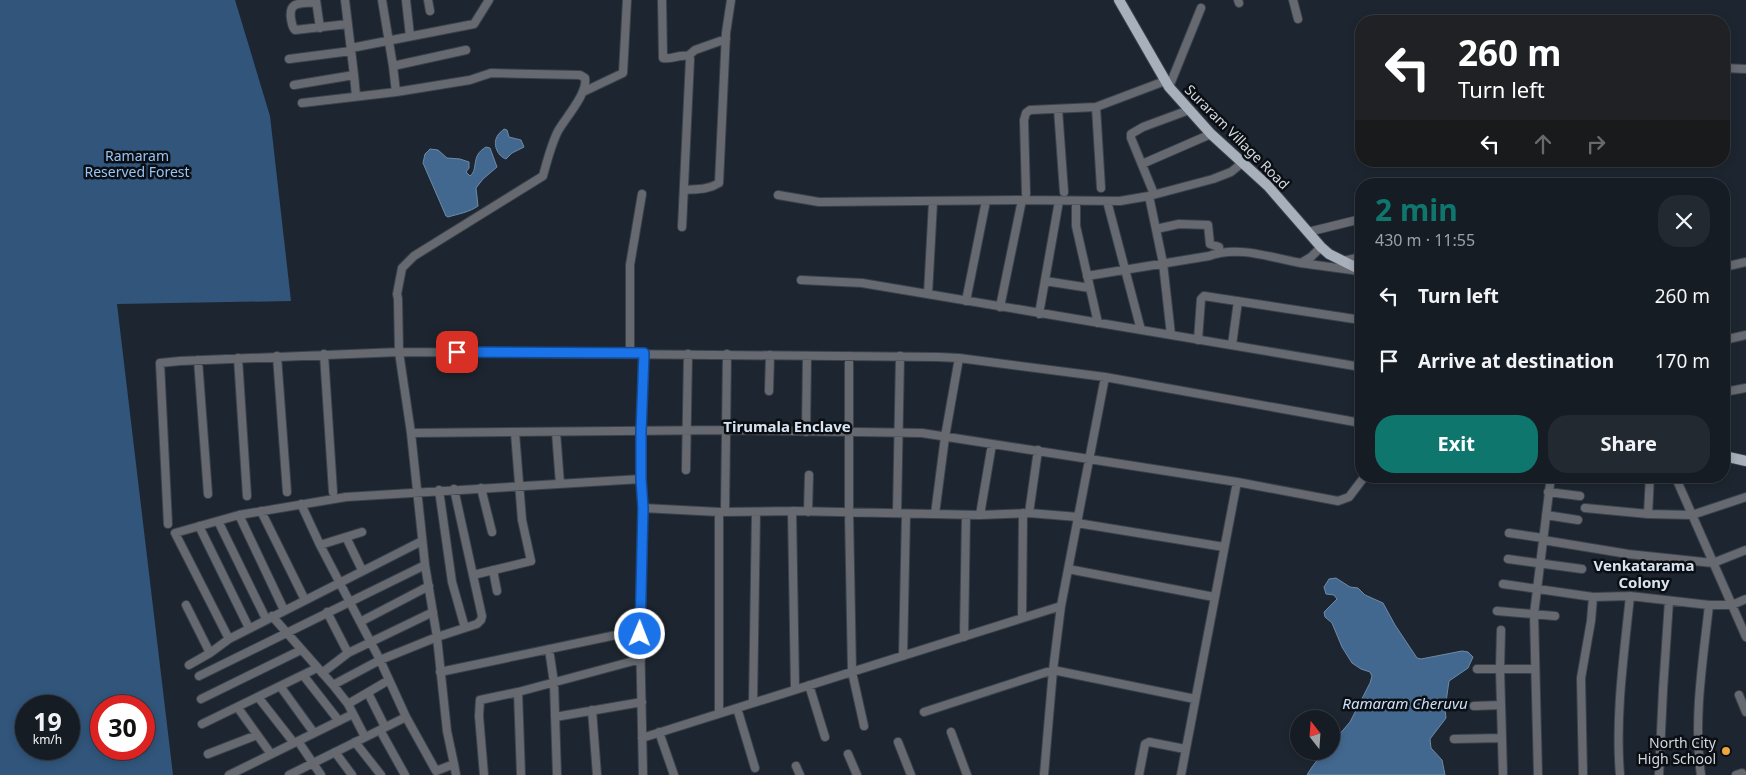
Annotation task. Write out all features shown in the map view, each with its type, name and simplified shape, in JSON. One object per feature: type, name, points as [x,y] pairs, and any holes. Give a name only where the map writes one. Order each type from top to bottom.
[{"type":"main road","name":"Suraram Village Road","points":[[1119,0],[1167,84],[1189,110],[1211,134],[1268,186],[1321,247],[1329,254],[1355,268]]},
{"type":"main road","points":[[1730,457],[1746,461]]},
{"type":"street","points":[[345,0],[356,96]]},
{"type":"street","points":[[382,0],[396,92]]},
{"type":"street","points":[[406,0],[410,36]]},
{"type":"street","points":[[428,0],[430,12]]},
{"type":"street","points":[[289,59],[351,49],[474,24],[489,0]]},
{"type":"street","points":[[583,92],[623,72],[627,0]]},
{"type":"street","points":[[662,0],[663,58],[688,56],[695,50],[726,40]]},
{"type":"street","points":[[684,190],[704,189],[719,183],[726,40],[731,0]]},
{"type":"street","points":[[1292,0],[1298,19]]},
{"type":"street","points":[[320,28],[316,1],[296,5],[291,8],[293,28],[295,30],[320,28],[348,24]]},
{"type":"street","points":[[1000,307],[1024,197],[1024,120],[1026,113],[1030,110],[1096,107],[1167,84],[1201,8]]},
{"type":"street","points":[[393,66],[466,50]]},
{"type":"street","points":[[682,227],[690,59],[688,56]]},
{"type":"street","points":[[1730,68],[1746,69]]},
{"type":"street","points":[[302,103],[396,92],[470,80],[491,73],[580,75],[585,78],[586,82],[583,92],[558,131],[543,176],[414,256],[402,268],[396,294],[398,299],[399,352],[412,433],[422,541],[434,612],[447,731],[456,775]]},
{"type":"street","points":[[294,85],[354,75]]},
{"type":"street","points":[[1096,107],[1101,188]]},
{"type":"street","points":[[1058,109],[1064,192]]},
{"type":"street","points":[[1171,335],[1163,263],[1152,195],[1131,134],[1143,127],[1189,110]]},
{"type":"street","points":[[1142,164],[1211,134]]},
{"type":"street","points":[[778,195],[819,202],[986,201],[1024,197],[1059,201],[1120,201],[1152,195],[1222,175],[1231,172],[1242,162]]},
{"type":"street","points":[[630,353],[630,265],[642,194]]},
{"type":"street","points":[[966,301],[986,201]]},
{"type":"street","points":[[1039,314],[1059,201]]},
{"type":"street","points":[[1076,201],[1076,226],[1098,323]]},
{"type":"street","points":[[1107,201],[1141,330]]},
{"type":"street","points":[[928,294],[933,202]]},
{"type":"street","points":[[1308,232],[1355,220]]},
{"type":"street","points":[[1156,229],[1179,224],[1208,225],[1210,244],[1218,246],[1219,252]]},
{"type":"street","points":[[1301,263],[1311,258],[1321,247]]},
{"type":"street","points":[[1088,276],[1209,256],[1219,252],[1240,251],[1301,263],[1355,270]]},
{"type":"street","points":[[1343,261],[1355,258]]},
{"type":"street","points":[[1730,266],[1746,262]]},
{"type":"street","points":[[801,280],[862,283],[1039,314],[1355,365]]},
{"type":"street","points":[[1045,281],[1090,288]]},
{"type":"street","points":[[1198,340],[1202,297],[1355,319]]},
{"type":"street","points":[[1232,345],[1238,301]]},
{"type":"street","points":[[1730,339],[1746,336]]},
{"type":"street","points":[[168,524],[160,363],[276,356],[399,352],[644,353],[959,358],[1105,377],[1355,422]]},
{"type":"street","points":[[643,775],[640,630],[643,508],[641,432],[644,353]]},
{"type":"street","points":[[324,354],[333,492]]},
{"type":"street","points":[[686,470],[688,354]]},
{"type":"street","points":[[719,713],[727,354]]},
{"type":"street","points":[[768,391],[770,355]]},
{"type":"street","points":[[276,356],[287,492]]},
{"type":"street","points":[[806,432],[807,356]]},
{"type":"street","points":[[849,356],[852,672],[864,726]]},
{"type":"street","points":[[900,356],[898,433],[902,514],[903,656]]},
{"type":"street","points":[[238,358],[247,496]]},
{"type":"street","points":[[935,514],[945,437],[959,358]]},
{"type":"street","points":[[198,360],[208,494]]},
{"type":"street","points":[[1044,775],[1053,670],[1061,606],[1105,377]]},
{"type":"street","points":[[1730,391],[1746,388]]},
{"type":"street","points":[[412,433],[726,430],[922,433],[1237,482],[1338,501],[1349,497],[1360,483]]},
{"type":"street","points":[[556,432],[560,484]]},
{"type":"street","points":[[473,576],[531,561],[522,520],[515,433]]},
{"type":"street","points":[[980,515],[992,444]]},
{"type":"street","points":[[1022,618],[1026,514],[1038,450]]},
{"type":"street","points":[[808,512],[809,475]]},
{"type":"street","points":[[229,639],[175,533],[239,515],[346,497],[641,479]]},
{"type":"street","points":[[1180,775],[1237,482]]},
{"type":"street","points":[[1538,775],[1534,614],[1550,483]]},
{"type":"street","points":[[1648,514],[1650,483]]},
{"type":"street","points":[[1678,483],[1746,637]]},
{"type":"street","points":[[481,488],[492,532]]},
{"type":"street","points":[[332,685],[380,660],[437,637],[477,624],[481,620],[454,489]]},
{"type":"street","points":[[439,490],[452,582],[465,628]]},
{"type":"street","points":[[1548,492],[1580,496]]},
{"type":"street","points":[[1585,508],[1648,514],[1692,515],[1746,497]]},
{"type":"street","points":[[301,504],[320,545],[380,660],[433,773],[454,764]]},
{"type":"street","points":[[643,508],[722,512],[1026,514],[1078,520],[1224,547]]},
{"type":"street","points":[[261,511],[305,600]]},
{"type":"street","points":[[792,511],[796,690]]},
{"type":"street","points":[[753,703],[756,512]]},
{"type":"street","points":[[239,515],[284,610]]},
{"type":"street","points":[[964,637],[966,515]]},
{"type":"street","points":[[1546,515],[1578,520]]},
{"type":"street","points":[[218,520],[269,618],[286,633],[348,704],[365,737]]},
{"type":"street","points":[[199,526],[249,628]]},
{"type":"street","points":[[320,545],[362,532]]},
{"type":"street","points":[[1509,533],[1628,554],[1713,563],[1746,550]]},
{"type":"street","points":[[346,537],[362,570]]},
{"type":"street","points":[[189,665],[249,628],[422,541]]},
{"type":"street","points":[[1508,559],[1582,569]]},
{"type":"street","points":[[199,676],[425,565]]},
{"type":"street","points":[[493,570],[497,590]]},
{"type":"street","points":[[1068,570],[1214,597]]},
{"type":"street","points":[[1503,584],[1593,597],[1630,596],[1709,605],[1732,605],[1746,599]]},
{"type":"street","points":[[360,622],[429,586]]},
{"type":"street","points":[[1620,775],[1618,752],[1621,682],[1630,596]]},
{"type":"street","points":[[1583,775],[1581,678],[1591,621],[1593,597]]},
{"type":"street","points":[[1659,775],[1669,601]]},
{"type":"street","points":[[186,605],[210,653]]},
{"type":"street","points":[[1701,775],[1698,756],[1700,689],[1709,605]]},
{"type":"street","points":[[642,738],[1061,606]]},
{"type":"street","points":[[1498,611],[1555,616]]},
{"type":"street","points":[[327,612],[348,653]]},
{"type":"street","points":[[202,724],[303,675],[319,671],[348,653],[371,644],[434,612]]},
{"type":"street","points":[[440,672],[640,630]]},
{"type":"street","points":[[1501,630],[1500,669],[1503,775]]},
{"type":"street","points":[[549,649],[554,683],[558,775]]},
{"type":"street","points":[[201,699],[301,650]]},
{"type":"street","points":[[484,775],[479,716],[480,700],[554,683],[642,659]]},
{"type":"street","points":[[1478,669],[1534,669]]},
{"type":"street","points":[[924,712],[1053,670],[1195,699]]},
{"type":"street","points":[[303,675],[339,721]]},
{"type":"street","points":[[348,704],[388,680]]},
{"type":"street","points":[[809,685],[825,737]]},
{"type":"street","points":[[280,686],[314,733]]},
{"type":"street","points":[[368,692],[382,728],[405,775]]},
{"type":"street","points":[[518,692],[522,775]]},
{"type":"street","points":[[1739,695],[1746,712]]},
{"type":"street","points":[[258,697],[322,775]]},
{"type":"street","points":[[555,717],[642,702]]},
{"type":"street","points":[[1474,706],[1501,705]]},
{"type":"street","points":[[238,708],[271,754]]},
{"type":"street","points":[[737,708],[755,768]]},
{"type":"street","points":[[592,710],[597,775]]},
{"type":"street","points":[[229,775],[353,714]]},
{"type":"street","points":[[290,775],[406,716]]},
{"type":"street","points":[[659,732],[674,775]]},
{"type":"street","points":[[951,732],[967,775]]},
{"type":"street","points":[[208,754],[257,735]]},
{"type":"street","points":[[1454,739],[1502,738]]},
{"type":"street","points":[[355,742],[381,775]]},
{"type":"street","points":[[898,742],[911,775]]},
{"type":"street","points":[[1138,775],[1146,743],[1185,749]]},
{"type":"street","points":[[335,752],[352,775]]},
{"type":"street","points":[[848,754],[857,775]]},
{"type":"street","points":[[796,766],[800,775]]},
{"type":"green space","name":"Ramaram Reserved Forest","points":[[0,0],[235,0],[270,116],[291,301],[117,304],[173,775],[0,775]]},
{"type":"water","points":[[504,129],[507,130],[509,137],[521,140],[524,147],[512,153],[506,159],[498,152],[495,142]]},
{"type":"water","points":[[486,147],[490,148],[497,167],[476,188],[478,206],[464,213],[446,216],[423,163],[425,154],[430,149],[438,150],[447,158],[469,162],[469,168],[466,172],[470,176],[473,173],[478,154]]},
{"type":"water","name":"Ramaram Cheruvu","points":[[1336,578],[1350,587],[1358,588],[1365,595],[1383,603],[1417,658],[1421,659],[1462,651],[1468,652],[1473,657],[1468,668],[1449,681],[1445,709],[1446,718],[1430,739],[1431,748],[1442,760],[1445,775],[1307,775],[1317,760],[1340,760],[1340,734],[1350,722],[1372,676],[1370,672],[1352,663],[1342,647],[1332,623],[1325,617],[1324,612],[1337,599],[1334,595],[1326,594],[1324,587],[1329,579]]},
{"type":"place","name":"North City High School","points":[[1726,751]]},
{"type":"district","name":"Tirumala Enclave","points":[[787,427]]},
{"type":"district","name":"Venkatarama Colony","points":[[1644,574]]},
{"type":"route","points":[[457,352],[644,353],[641,432],[643,508],[640,634]]}]
